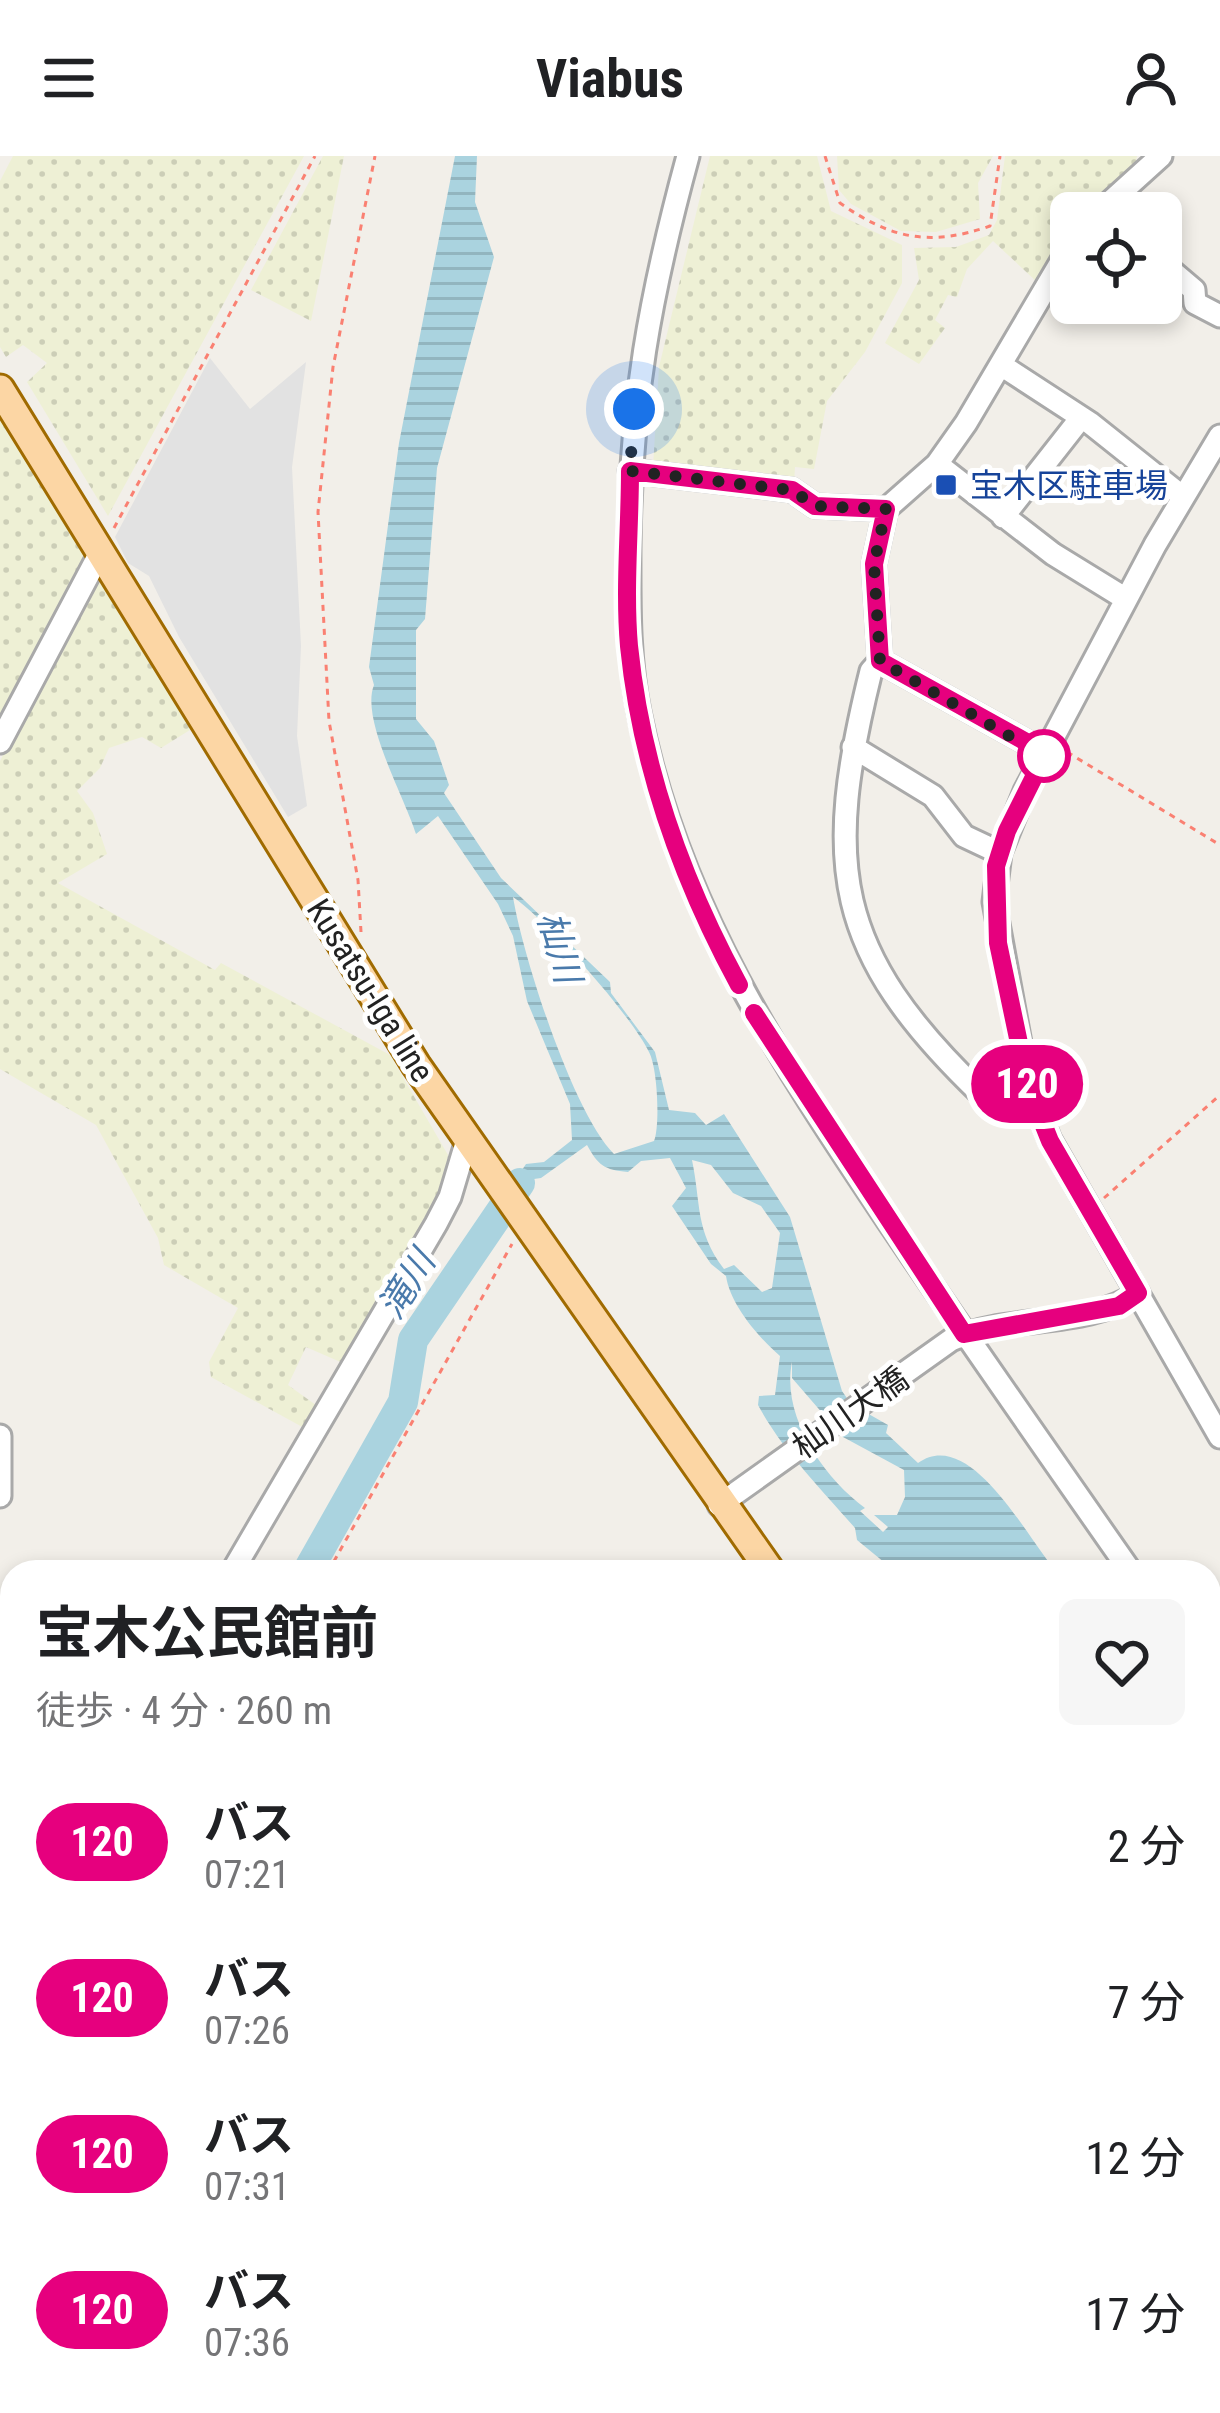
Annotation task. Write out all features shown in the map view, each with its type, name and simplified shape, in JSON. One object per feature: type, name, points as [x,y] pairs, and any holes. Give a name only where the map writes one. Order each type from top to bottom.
[{"type":"main road","name":"Kusatsu-Iga line","points":[[0,389],[485,1170],[762,1560]]},
{"type":"street","points":[[688,156],[646,316],[630,471],[633,674],[651,763],[687,878],[723,956],[795,1081],[957,1337],[1122,1560]]},
{"type":"street","points":[[1121,192],[1161,156]]},
{"type":"street","points":[[1182,280],[1194,290],[1195,303],[1220,316]]},
{"type":"street","points":[[1028,1086],[994,1097],[981,1094],[902,1004],[863,943],[842,856],[842,808],[871,670],[880,661],[874,564],[886,509],[937,464],[1050,281]]},
{"type":"street","points":[[1001,365],[1174,490]]},
{"type":"street","points":[[1003,518],[1080,419]]},
{"type":"street","points":[[1220,436],[1126,599],[1049,747],[1000,853],[995,921],[1028,1086],[1050,1141],[1220,1436]]},
{"type":"street","points":[[937,464],[1003,518],[1126,599]]},
{"type":"street","points":[[630,471],[792,490],[815,506],[886,509]]},
{"type":"street","points":[[0,742],[101,550]]},
{"type":"street","points":[[880,661],[1049,747]]},
{"type":"street","points":[[854,747],[933,796],[964,836],[1000,853]]},
{"type":"street","points":[[240,1560],[436,1224],[467,1141]]},
{"type":"street","points":[[957,1337],[1119,1306],[1138,1293]]},
{"type":"street","name":"杣川大橋","points":[[719,1505],[957,1337]]},
{"type":"street","points":[[0,1440],[0,1496]]},
{"type":"path","points":[[101,550],[315,156]]},
{"type":"path","points":[[360,950],[358,880],[329,721],[318,512],[336,349],[375,156]]},
{"type":"path","points":[[825,156],[841,203],[903,238],[946,236],[990,226],[1000,156]]},
{"type":"path","points":[[1049,747],[1220,844]]},
{"type":"path","points":[[1090,1211],[1220,1095]]},
{"type":"path","points":[[335,1560],[523,1225]]},
{"type":"green space","points":[[13,156],[304,156],[108,516],[27,382],[47,363],[23,345],[6,357],[0,347],[0,181]]},
{"type":"green space","points":[[323,156],[344,156],[311,321],[251,290]]},
{"type":"green space","points":[[710,156],[817,156],[831,211],[902,245],[902,283],[865,352],[827,401],[814,469],[795,467],[794,484],[653,467],[659,367]]},
{"type":"green space","points":[[837,156],[993,156],[978,183],[980,219],[936,232],[901,231],[851,204],[839,190]]},
{"type":"green space","points":[[1005,156],[1137,156],[1133,174],[1113,192],[1050,192],[1050,263],[1037,282],[993,241],[967,269],[957,297],[948,295],[935,320],[945,328],[919,364],[885,343],[919,280],[914,248],[956,247],[989,235],[997,220]]},
{"type":"green space","points":[[0,422],[87,556],[0,721]]},
{"type":"green space","points":[[95,577],[104,578],[198,725],[161,748],[142,737],[109,748],[100,768],[77,791],[93,813],[107,854],[58,883],[215,970],[221,963],[390,1055],[448,1155],[440,1203],[345,1364],[306,1347],[288,1385],[320,1408],[306,1429],[211,1377],[209,1362],[238,1308],[164,1265],[158,1238],[96,1125],[0,1069],[0,761]]},
{"type":"shaded area","points":[[210,358],[250,409],[306,362],[292,467],[301,646],[297,736],[307,806],[288,817],[179,637],[149,576],[128,563],[115,537]]},
{"type":"water","points":[[455,156],[477,156],[475,202],[494,257],[437,468],[425,619],[416,630],[416,719],[434,741],[449,785],[444,793],[501,878],[610,982],[611,993],[655,1052],[669,1110],[695,1113],[706,1125],[724,1114],[790,1217],[842,1391],[851,1404],[888,1425],[886,1433],[918,1463],[938,1456],[958,1460],[978,1473],[1048,1560],[881,1560],[857,1540],[855,1528],[791,1454],[758,1405],[759,1396],[775,1395],[780,1356],[746,1319],[726,1276],[711,1264],[672,1206],[686,1188],[670,1158],[641,1161],[628,1172],[620,1171],[603,1165],[587,1145],[541,1178],[527,1180],[500,1222],[498,1206],[526,1164],[544,1162],[572,1140],[570,1104],[527,1001],[513,936],[498,904],[438,816],[416,834],[378,738],[369,667],[399,443]],"holes":[[[513,897],[546,926],[625,1015],[649,1052],[657,1098],[654,1141],[614,1154],[582,1105],[552,1033]],[[692,1160],[711,1165],[733,1193],[761,1206],[780,1233],[772,1288],[762,1292],[734,1265],[724,1269],[715,1255],[704,1229]],[[792,1362],[792,1378],[843,1437],[904,1470],[905,1497],[897,1515],[874,1515],[888,1527],[883,1532],[860,1511],[865,1508],[834,1480],[809,1444],[793,1403],[790,1383]]]},
{"type":"waterway","name":"滝川","points":[[314,1560],[403,1402],[413,1340],[520,1183]]},
{"type":"bus line","name":"120","points":[[739,985],[701,911],[671,836],[639,712],[629,640],[630,471],[792,490],[815,506],[886,509],[874,564],[880,602],[880,661],[1046,753],[1007,831],[996,866],[998,943],[1028,1086],[1050,1141],[1138,1293],[1119,1306],[964,1334],[839,1150],[754,1013]]},
{"type":"place","name":"宝木区駐車場","points":[[946,485]]},
{"type":"route","points":[[634,409],[630,471],[792,490],[815,506],[886,509],[874,564],[880,602],[880,661],[926,683],[1046,753],[1044,756]]},
{"type":"water label","name":"杣川","points":[[560,947]]}]
